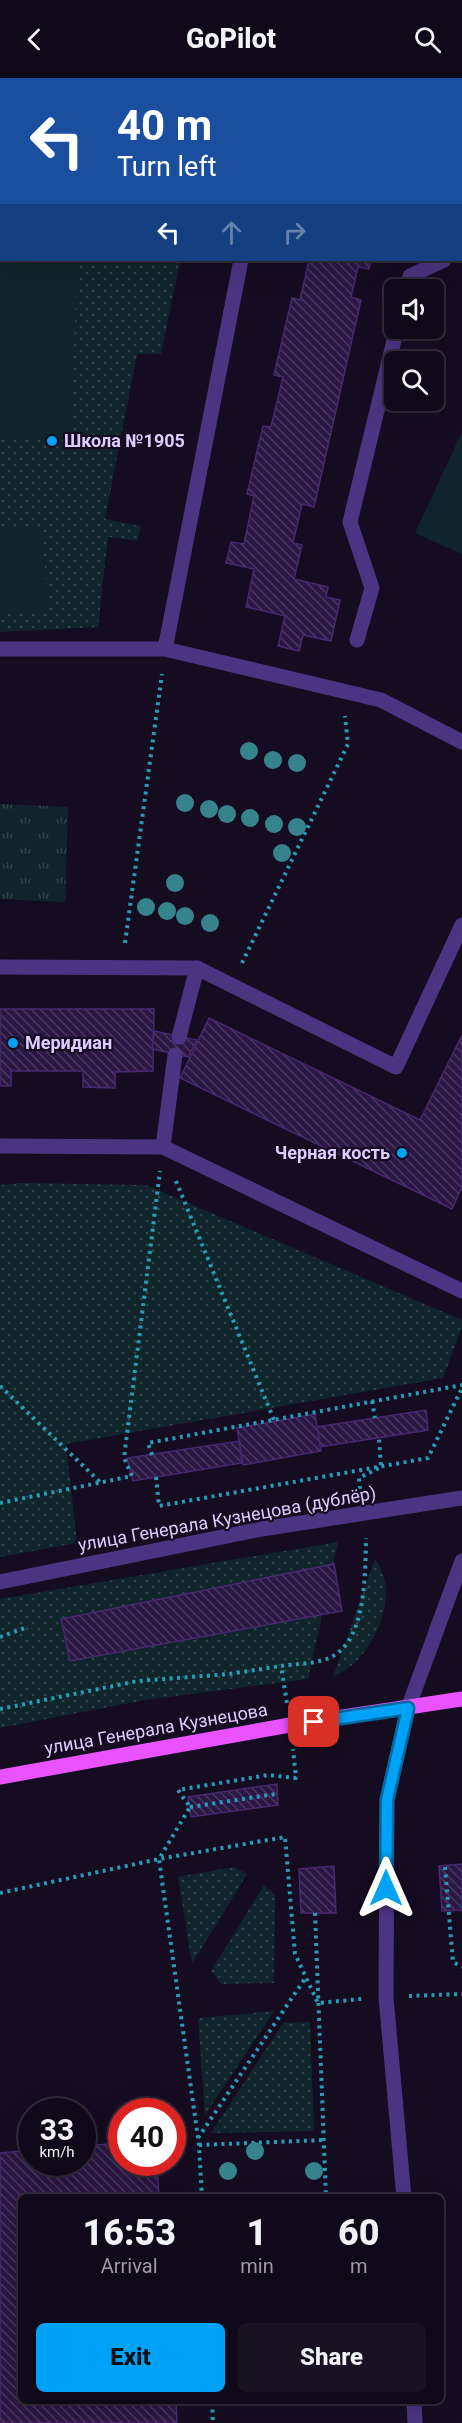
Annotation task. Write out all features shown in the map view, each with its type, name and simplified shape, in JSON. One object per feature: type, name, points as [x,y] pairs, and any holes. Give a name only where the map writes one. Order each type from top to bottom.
[{"type":"main road","name":"улица Генерала Кузнецова","points":[[0,1777],[290,1725],[462,1699]]},
{"type":"street","points":[[165,650],[242,261]]},
{"type":"street","points":[[409,279],[410,276],[442,261]]},
{"type":"street","points":[[357,639],[372,588],[350,522],[394,339]]},
{"type":"street","points":[[0,649],[165,650],[381,700],[462,742]]},
{"type":"street","points":[[0,967],[197,968],[396,1067],[462,925]]},
{"type":"street","points":[[179,1037],[197,968]]},
{"type":"street","points":[[162,1147],[175,1054]]},
{"type":"street","points":[[0,1146],[162,1147],[460,1285]]},
{"type":"street","name":"улица Генерала Кузнецова (дублёр)","points":[[0,1582],[262,1529],[462,1498]]},
{"type":"street","points":[[404,2194],[386,1997],[387,1800],[408,1708],[462,1561]]},
{"type":"street","points":[[414,2404],[415,2423]]},
{"type":"path","points":[[122,968],[165,650]]},
{"type":"path","points":[[231,985],[348,744],[342,691]]},
{"type":"path","points":[[162,1147],[274,1420]]},
{"type":"path","points":[[0,1503],[132,1476],[124,1458],[162,1147]]},
{"type":"path","points":[[0,1386],[101,1482]]},
{"type":"path","points":[[152,1455],[148,1443],[372,1401],[462,1387]]},
{"type":"path","points":[[156,1477],[159,1506],[428,1458],[462,1387]]},
{"type":"path","points":[[372,1401],[375,1418]]},
{"type":"path","points":[[379,1438],[381,1467]]},
{"type":"path","points":[[0,1638],[28,1627]]},
{"type":"path","points":[[0,1709],[138,1681],[230,1674],[281,1666]]},
{"type":"path","points":[[190,1807],[276,1794]]},
{"type":"path","points":[[0,1893],[159,1859],[285,1837],[295,1954],[318,2003]]},
{"type":"path","points":[[445,1867],[453,1962],[462,1967]]},
{"type":"path","points":[[315,1913],[326,2194]]},
{"type":"path","points":[[198,2138],[306,1977]]},
{"type":"path","points":[[177,1980],[199,2145],[202,2194]]},
{"type":"path","points":[[318,2003],[462,1994]]},
{"type":"path","points":[[199,2145],[324,2140]]},
{"type":"path","points":[[212,2404],[213,2423]]},
{"type":"green space","name":"Школа №1905","points":[[0,261],[180,261],[161,354],[137,354],[105,519],[141,526],[137,541],[108,537],[98,627],[0,632]]},
{"type":"green space","points":[[0,261],[77,261],[71,439],[0,437]]},
{"type":"green space","points":[[462,432],[462,554],[415,533]]},
{"type":"green space","points":[[42,527],[48,611],[0,614],[0,530]]},
{"type":"green space","points":[[0,804],[68,807],[65,902],[0,899]]},
{"type":"green space","points":[[21,1183],[146,1185],[462,1320],[462,1327],[443,1378],[66,1444],[77,1543],[0,1557],[0,1185]]},
{"type":"green space","points":[[338,1542],[308,1679],[145,1700],[0,1728],[0,1599]]},
{"type":"green space","points":[[375,1559],[382,1571],[385,1584],[384,1611],[366,1650],[357,1661],[333,1677]]},
{"type":"green space","points":[[234,1867],[247,1874],[192,1964],[178,1877]]},
{"type":"green space","points":[[264,1885],[275,1895],[274,1983],[221,1984],[211,1971]]},
{"type":"green space","points":[[274,2011],[205,2115],[198,2018]]},
{"type":"green space","points":[[310,2022],[314,2131],[211,2133],[283,2023]]},
{"type":"building","points":[[309,261],[371,261],[369,269],[358,267],[351,297],[361,300],[314,507],[302,504],[293,543],[302,545],[294,579],[328,587],[326,597],[340,600],[331,641],[303,635],[299,651],[278,646],[285,616],[246,607],[254,569],[226,563],[231,542],[244,544],[254,496],[247,494],[263,426],[271,427],[283,377],[274,375],[292,298],[300,300]]},
{"type":"building","points":[[0,1009],[154,1009],[153,1071],[115,1072],[115,1088],[83,1087],[83,1071],[11,1071],[11,1086],[0,1086]]},
{"type":"building","points":[[209,1018],[420,1120],[462,1035],[462,1187],[452,1209],[180,1078]]},
{"type":"building","points":[[154,1031],[197,1040],[188,1057],[152,1049]]},
{"type":"building","points":[[426,1410],[428,1430],[320,1447],[317,1427]]},
{"type":"building","points":[[315,1414],[321,1451],[243,1465],[237,1428]]},
{"type":"building","points":[[239,1441],[242,1463],[133,1481],[127,1458]]},
{"type":"building","points":[[334,1564],[342,1611],[70,1661],[61,1619]]},
{"type":"building","points":[[277,1784],[278,1805],[191,1817],[188,1797]]},
{"type":"building","points":[[462,1864],[462,1910],[442,1911],[439,1866]]},
{"type":"building","points":[[334,1866],[336,1913],[301,1913],[299,1869]]},
{"type":"building","points":[[108,2144],[108,2176],[158,2176],[159,2194],[18,2194],[18,2404],[176,2404],[177,2423],[0,2423],[0,2153],[18,2151],[18,2176],[96,2176],[96,2145]]},
{"type":"place","name":"Школа №1905","points":[[52,441]]},
{"type":"place","name":"Меридиан","points":[[13,1043]]},
{"type":"place","name":"Черная кость","points":[[402,1153]]},
{"type":"route","points":[[314,1722],[408,1708],[387,1800],[386,1888]]}]
